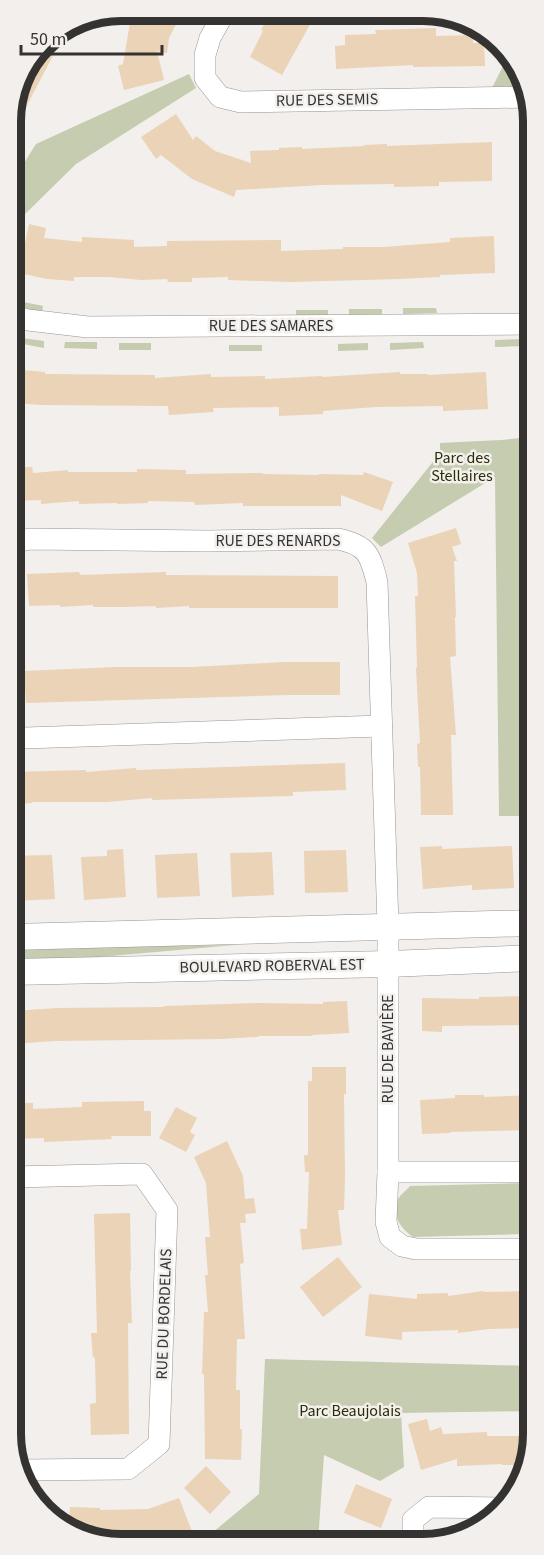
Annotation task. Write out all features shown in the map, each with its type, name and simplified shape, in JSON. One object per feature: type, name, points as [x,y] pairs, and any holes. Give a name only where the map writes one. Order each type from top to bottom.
[{"type":"street","name":"RUE DES SEMIS","points":[[219,21],[210,38],[206,55],[205,78],[220,97],[241,102],[519,97]]},
{"type":"street","name":"RUE DES SAMARES","points":[[21,318],[88,327],[523,324]]},
{"type":"street","name":"RUE DES RENARDS","points":[[21,541],[30,539],[208,541],[338,539],[355,543],[364,551],[372,562],[377,582],[388,926]]},
{"type":"street","points":[[21,737],[381,726]]},
{"type":"street","points":[[21,937],[523,923]]},
{"type":"street","name":"RUE DE BAVIÈRE","points":[[388,926],[386,1222],[390,1238],[402,1246],[416,1249],[523,1249]]},
{"type":"street","name":"BOULEVARD ROBERVAL EST","points":[[21,972],[389,964],[523,958]]},
{"type":"street","points":[[388,1172],[523,1172]]},
{"type":"street","name":"RUE DU BORDELAIS","points":[[21,1177],[141,1174],[167,1210],[159,1444],[128,1469],[28,1470]]},
{"type":"street","points":[[413,1534],[414,1520],[429,1507],[490,1508]]},
{"type":"green space","points":[[504,63],[517,90],[490,92]]},
{"type":"green space","points":[[189,74],[196,88],[76,164],[24,215],[21,222],[21,168],[36,144]]},
{"type":"green space","points":[[21,301],[43,306],[42,312],[21,308]]},
{"type":"green space","points":[[403,308],[436,308],[437,313],[403,314]]},
{"type":"green space","points":[[349,309],[382,309],[382,315],[349,315]]},
{"type":"green space","points":[[296,310],[328,310],[328,316],[296,316]]},
{"type":"green space","points":[[21,338],[44,341],[44,348],[21,344]]},
{"type":"green space","points":[[523,339],[523,346],[495,347],[495,340]]},
{"type":"green space","points":[[65,342],[97,342],[97,349],[64,348]]},
{"type":"green space","points":[[423,342],[424,348],[390,350],[390,343]]},
{"type":"green space","points":[[119,343],[151,343],[151,350],[119,350]]},
{"type":"green space","points":[[368,343],[368,350],[338,351],[338,344]]},
{"type":"green space","points":[[229,345],[262,345],[262,351],[229,351]]},
{"type":"green space","name":"Parc des Stellaires","points":[[523,438],[523,816],[499,816],[495,477],[381,547],[372,538],[440,453],[440,443]]},
{"type":"green space","points":[[235,945],[99,957],[21,960],[21,949]]},
{"type":"green space","points":[[523,1183],[523,1234],[413,1237],[402,1227],[396,1213],[400,1196],[410,1186]]},
{"type":"green space","name":"Parc Beaujolais","points":[[265,1359],[523,1366],[523,1411],[401,1413],[404,1467],[380,1481],[324,1455],[319,1534],[211,1534],[259,1494]]},
{"type":"building","points":[[130,21],[178,21],[169,38],[167,53],[157,51],[164,80],[124,90],[118,66],[123,64]]},
{"type":"building","points":[[266,21],[312,21],[282,75],[250,57],[263,31],[261,30]]},
{"type":"building","points":[[436,28],[436,36],[473,35],[473,43],[484,43],[485,66],[413,67],[413,65],[336,69],[335,46],[345,45],[345,35],[376,34],[375,30]]},
{"type":"building","points":[[55,46],[58,46],[21,117],[24,95],[31,77],[42,60]]},
{"type":"building","points":[[176,114],[193,140],[196,136],[215,151],[251,163],[250,151],[279,150],[279,148],[492,142],[492,181],[439,182],[439,186],[322,185],[236,190],[234,197],[192,179],[161,155],[156,159],[141,137]]},
{"type":"building","points":[[29,224],[46,228],[44,238],[82,242],[82,237],[134,240],[134,247],[167,246],[167,241],[281,240],[281,251],[383,247],[450,242],[450,238],[494,236],[495,273],[291,282],[228,280],[228,277],[192,278],[192,282],[109,277],[74,277],[74,281],[47,279],[21,273]]},
{"type":"building","points":[[21,370],[45,372],[45,374],[155,375],[155,378],[211,374],[211,377],[265,376],[265,379],[400,372],[400,374],[428,375],[486,372],[488,409],[443,411],[443,406],[376,407],[323,411],[323,414],[279,416],[279,407],[213,408],[214,412],[169,415],[168,406],[21,404]]},
{"type":"building","points":[[21,467],[32,467],[33,473],[68,470],[68,472],[137,472],[137,469],[186,470],[186,474],[363,475],[364,472],[393,482],[382,511],[341,495],[341,506],[243,506],[243,503],[195,505],[194,502],[148,501],[148,503],[117,504],[79,504],[79,501],[41,504],[41,500],[21,501]]},
{"type":"building","points":[[456,528],[461,544],[452,547],[457,561],[454,561],[456,656],[450,657],[456,735],[451,735],[453,815],[421,815],[417,744],[420,743],[416,668],[417,573],[408,543]]},
{"type":"building","points":[[79,572],[80,575],[166,572],[166,575],[338,576],[338,608],[29,606],[27,574]]},
{"type":"building","points":[[284,662],[340,662],[340,695],[26,703],[24,671],[116,667],[192,667]]},
{"type":"building","points":[[345,763],[346,790],[293,792],[293,796],[152,800],[152,798],[107,802],[21,804],[21,772],[86,770],[86,772],[136,768],[136,770]]},
{"type":"building","points":[[442,846],[442,849],[512,846],[514,888],[472,890],[472,885],[423,889],[420,847]]},
{"type":"building","points":[[123,849],[126,897],[84,900],[81,857],[107,856],[107,850]]},
{"type":"building","points":[[346,850],[348,892],[305,893],[304,851]]},
{"type":"building","points":[[272,852],[274,895],[232,897],[230,853]]},
{"type":"building","points":[[197,853],[200,896],[157,898],[155,855]]},
{"type":"building","points":[[52,855],[55,899],[21,901],[21,856]]},
{"type":"building","points":[[523,996],[523,1025],[442,1026],[442,1032],[422,1031],[422,998],[479,999],[479,997]]},
{"type":"building","points":[[347,1001],[349,1033],[220,1039],[21,1043],[21,1010],[257,1003],[323,1004],[323,1002]]},
{"type":"building","points":[[312,1067],[346,1067],[344,1210],[338,1210],[342,1245],[302,1250],[300,1229],[307,1229],[309,1172],[305,1172],[304,1155],[308,1155],[308,1081],[312,1081]]},
{"type":"building","points":[[455,1095],[484,1095],[484,1097],[523,1095],[523,1130],[422,1134],[420,1100],[455,1098]]},
{"type":"building","points":[[144,1101],[144,1111],[151,1111],[151,1136],[111,1136],[112,1139],[44,1142],[44,1138],[21,1139],[21,1103],[33,1103],[33,1109],[82,1107],[82,1102]]},
{"type":"building","points":[[176,1107],[197,1118],[190,1132],[195,1135],[186,1152],[159,1138]]},
{"type":"building","points":[[227,1141],[243,1176],[245,1199],[254,1198],[256,1213],[245,1214],[246,1223],[240,1223],[244,1263],[240,1264],[245,1339],[237,1339],[236,1390],[240,1390],[241,1460],[205,1459],[204,1374],[202,1374],[204,1312],[208,1312],[205,1275],[208,1275],[205,1237],[210,1237],[206,1183],[194,1157]]},
{"type":"building","points":[[130,1213],[132,1323],[128,1323],[129,1434],[91,1435],[90,1404],[96,1403],[95,1357],[93,1358],[91,1333],[97,1333],[94,1214]]},
{"type":"building","points":[[338,1257],[362,1287],[323,1317],[300,1287]]},
{"type":"building","points":[[483,1291],[523,1291],[523,1328],[458,1333],[458,1330],[402,1332],[402,1340],[365,1336],[369,1294],[417,1299],[417,1294],[448,1293],[448,1296]]},
{"type":"building","points":[[427,1419],[430,1431],[441,1427],[443,1434],[487,1432],[487,1436],[523,1436],[520,1460],[518,1465],[457,1466],[457,1459],[421,1470],[408,1424]]},
{"type":"building","points":[[206,1466],[231,1492],[210,1514],[184,1488]]},
{"type":"building","points":[[356,1484],[392,1499],[381,1528],[344,1513]]},
{"type":"building","points":[[179,1498],[193,1534],[102,1532],[69,1520],[70,1507],[100,1508],[100,1510],[148,1509]]}]
